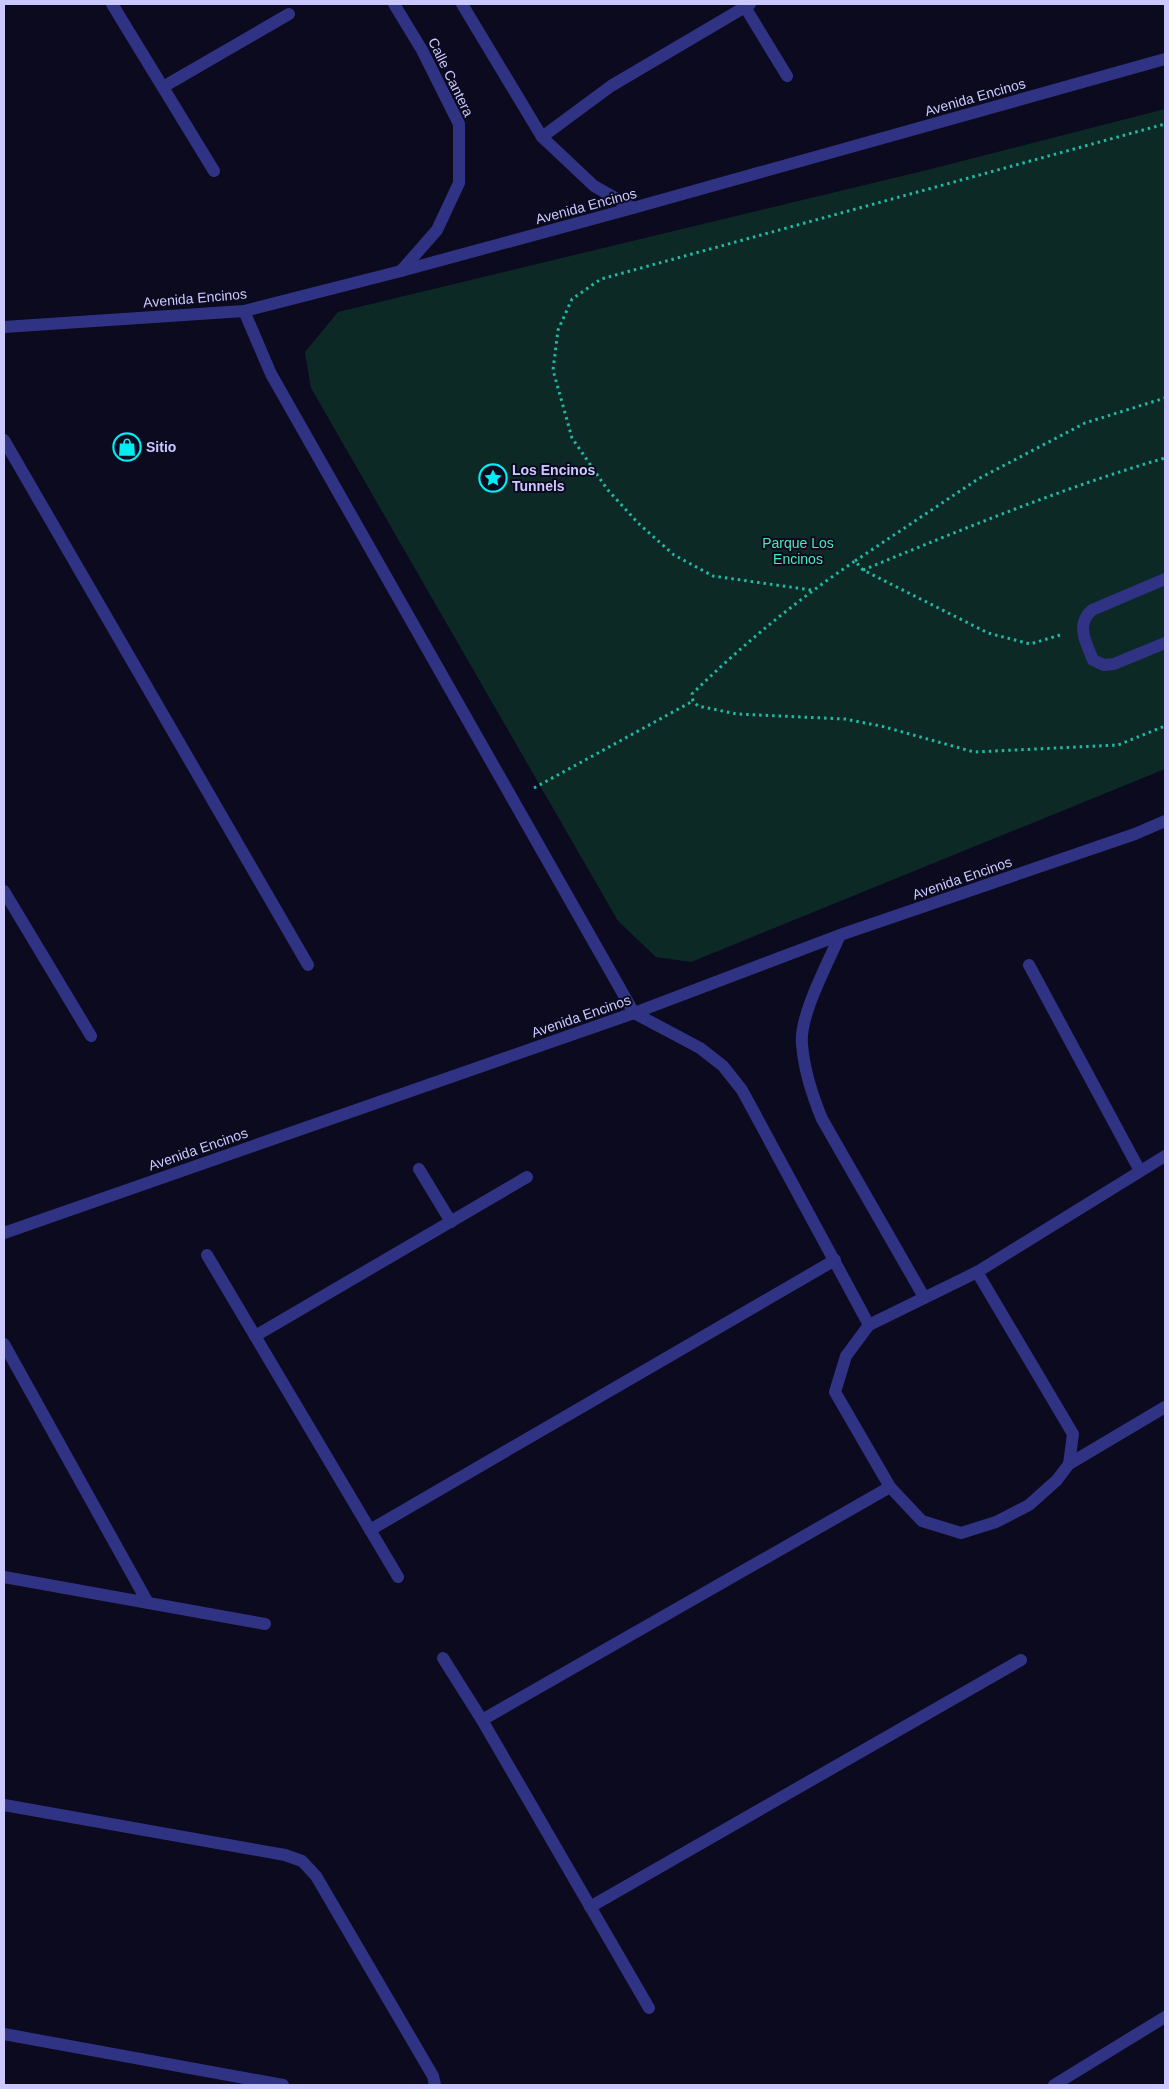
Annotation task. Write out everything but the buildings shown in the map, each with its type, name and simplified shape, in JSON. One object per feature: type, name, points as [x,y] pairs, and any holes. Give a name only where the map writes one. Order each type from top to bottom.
[{"type":"street","points":[[112,4],[214,171]]},
{"type":"street","name":"Calle Cantera","points":[[394,4],[422,50],[459,124],[459,183],[437,230],[401,271]]},
{"type":"street","points":[[462,4],[542,137],[594,186],[633,208]]},
{"type":"street","points":[[542,137],[611,86],[748,5],[787,76]]},
{"type":"street","points":[[163,87],[289,14]]},
{"type":"street","name":"Avenida Encinos","points":[[4,327],[244,311],[401,271],[633,208],[1165,59]]},
{"type":"street","points":[[244,311],[271,374],[634,1013],[700,1048],[723,1066],[742,1090],[869,1325]]},
{"type":"street","points":[[4,440],[308,966]]},
{"type":"street","points":[[1165,579],[1092,610],[1085,616],[1082,629],[1093,660],[1104,665],[1114,664],[1165,644]]},
{"type":"street","name":"Avenida Encinos","points":[[4,1233],[634,1013],[840,936],[1134,834],[1165,821]]},
{"type":"street","points":[[4,891],[91,1036]]},
{"type":"street","points":[[840,936],[807,1012],[801,1043],[810,1090],[822,1119],[924,1297]]},
{"type":"street","points":[[1029,965],[1140,1171]]},
{"type":"street","points":[[1165,1156],[976,1272],[869,1325],[846,1356],[835,1392],[890,1487],[922,1521],[961,1533],[996,1522],[1028,1505],[1057,1480],[1069,1464],[1165,1407]]},
{"type":"street","points":[[419,1169],[451,1222]]},
{"type":"street","points":[[255,1336],[528,1177]]},
{"type":"street","points":[[206,1255],[398,1577]]},
{"type":"street","points":[[370,1530],[835,1260]]},
{"type":"street","points":[[976,1272],[1072,1434],[1069,1464]]},
{"type":"street","points":[[4,1344],[148,1603]]},
{"type":"street","points":[[482,1720],[890,1487]]},
{"type":"street","points":[[4,1577],[265,1624]]},
{"type":"street","points":[[443,1658],[482,1720],[649,2008]]},
{"type":"street","points":[[590,1907],[1021,1660]]},
{"type":"street","points":[[4,1805],[285,1855],[302,1861],[316,1876],[433,2076],[435,2085]]},
{"type":"street","points":[[1054,2085],[1165,2017]]},
{"type":"street","points":[[4,2034],[283,2085]]},
{"type":"path","points":[[811,590],[713,576],[674,555],[638,523],[607,489],[572,438],[553,370],[558,330],[572,299],[601,279],[1165,124]]},
{"type":"path","points":[[1165,398],[1085,423],[986,474],[811,590],[716,671],[692,694],[693,701],[698,706],[737,714],[845,719],[881,726],[974,752],[1118,745],[1165,726]]},
{"type":"path","points":[[863,570],[1000,514],[1117,472],[1165,458]]},
{"type":"path","points":[[855,561],[863,570],[988,633],[1030,644],[1082,629]]},
{"type":"path","points":[[513,800],[693,701]]},
{"type":"green space","name":"Parque Los Encinos","points":[[1165,109],[1165,769],[691,962],[656,957],[618,921],[311,388],[305,352],[338,312],[927,170]]},
{"type":"place","name":"Sitio","points":[[127,447]]},
{"type":"place","name":"Los Encinos Tunnels","points":[[493,478]]}]
